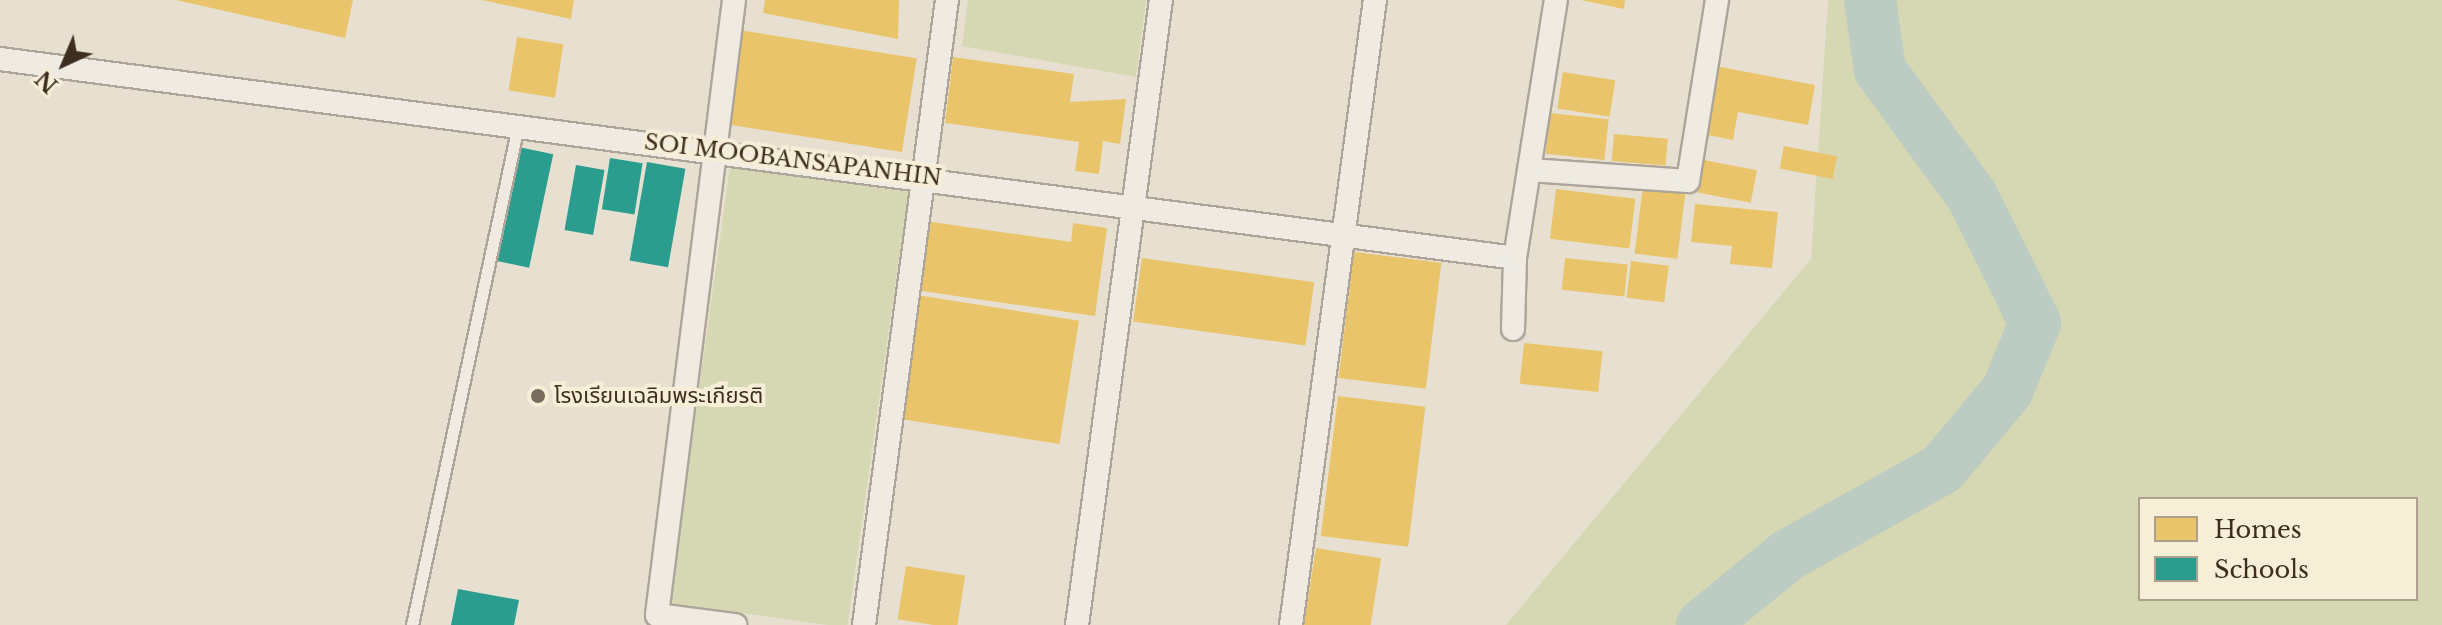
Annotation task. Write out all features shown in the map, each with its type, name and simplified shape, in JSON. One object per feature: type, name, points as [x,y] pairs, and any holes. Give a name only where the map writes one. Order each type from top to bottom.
[{"type":"street","points":[[734,0],[657,615],[735,625]]},
{"type":"street","points":[[864,625],[947,0]]},
{"type":"street","points":[[1077,625],[1161,0]]},
{"type":"street","points":[[1291,625],[1375,0]]},
{"type":"street","points":[[1513,329],[1515,258],[1556,0]]},
{"type":"street","points":[[1530,170],[1688,181],[1717,0]]},
{"type":"street","name":"SOI MOOBANSAPANHIN","points":[[0,59],[1134,204],[1515,258]]},
{"type":"lane","points":[[412,625],[518,125]]},
{"type":"green space","points":[[968,0],[1146,0],[1136,77],[962,46]]},
{"type":"green space","points":[[1828,0],[2442,0],[2442,625],[1506,625],[1811,259]]},
{"type":"green space","points":[[730,167],[908,192],[847,625],[827,625],[669,603]]},
{"type":"building: Homes","points":[[176,0],[353,0],[345,38]]},
{"type":"building: Homes","points":[[482,0],[574,0],[571,19]]},
{"type":"building: Homes","points":[[765,0],[899,0],[898,39],[763,13]]},
{"type":"building: Homes","points":[[1581,0],[1625,0],[1624,9]]},
{"type":"building: Homes","points":[[739,30],[917,58],[902,152],[724,124]]},
{"type":"building: Homes","points":[[517,37],[563,44],[555,98],[509,90]]},
{"type":"building: Homes","points":[[953,57],[1074,74],[1070,102],[1126,99],[1120,144],[1103,141],[1099,174],[1075,171],[1079,142],[945,123]]},
{"type":"building: Homes","points":[[1710,65],[1815,85],[1808,125],[1738,112],[1733,140],[1697,133]]},
{"type":"building: Homes","points":[[1563,72],[1615,80],[1610,117],[1557,109]]},
{"type":"building: Homes","points":[[1550,113],[1609,119],[1604,160],[1546,154]]},
{"type":"building: Homes","points":[[1614,134],[1668,139],[1665,166],[1612,161]]},
{"type":"building: Homes","points":[[1784,146],[1837,156],[1833,179],[1780,169]]},
{"type":"building: Homes","points":[[1704,160],[1757,170],[1751,203],[1698,192]]},
{"type":"building: Homes","points":[[1643,185],[1686,190],[1677,259],[1635,253]]},
{"type":"building: Homes","points":[[1556,189],[1635,199],[1629,248],[1550,239]]},
{"type":"building: Homes","points":[[1695,204],[1778,212],[1772,268],[1730,264],[1732,246],[1691,242]]},
{"type":"building: Homes","points":[[925,221],[1071,242],[1073,223],[1107,228],[1095,316],[915,290]]},
{"type":"building: Homes","points":[[1354,252],[1441,263],[1426,389],[1339,378]]},
{"type":"building: Homes","points":[[1142,258],[1314,282],[1305,346],[1133,321]]},
{"type":"building: Homes","points":[[1565,258],[1628,265],[1624,296],[1562,290]]},
{"type":"building: Homes","points":[[1631,261],[1669,266],[1664,302],[1626,298]]},
{"type":"building: Homes","points":[[917,295],[1079,321],[1059,444],[897,418]]},
{"type":"building: Homes","points":[[1524,343],[1603,351],[1598,392],[1520,384]]},
{"type":"building: Homes","points":[[1338,396],[1425,407],[1408,547],[1321,536]]},
{"type":"building: Homes","points":[[1316,548],[1381,558],[1371,625],[1304,625]]},
{"type":"building: Homes","points":[[906,566],[965,575],[957,625],[898,619]]},
{"type":"building: Schools","points":[[519,147],[553,154],[529,268],[495,260]]},
{"type":"building: Schools","points":[[610,158],[643,163],[634,215],[602,209]]},
{"type":"building: Schools","points":[[647,162],[685,169],[668,267],[630,260]]},
{"type":"building: Schools","points":[[576,165],[605,170],[593,235],[565,230]]},
{"type":"building: Schools","points":[[458,589],[519,600],[514,625],[451,625]]},
{"type":"waterway","points":[[1702,625],[1788,555],[1942,469],[2007,391],[2035,323],[1972,196],[1880,70],[1870,0]]},
{"type":"place","name":"โรงเรียนเฉลิมพระเกียรติ","points":[[538,396]]}]
